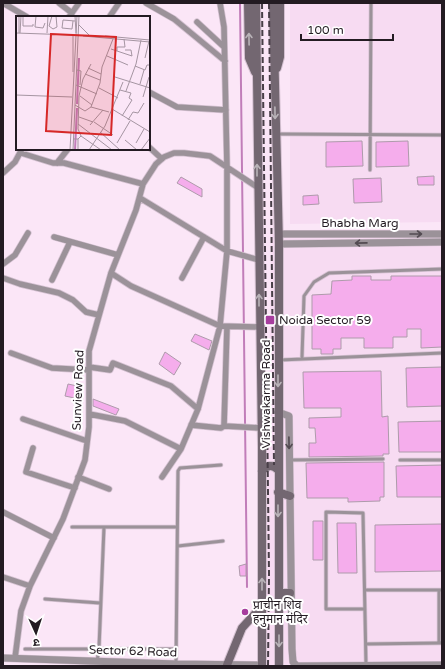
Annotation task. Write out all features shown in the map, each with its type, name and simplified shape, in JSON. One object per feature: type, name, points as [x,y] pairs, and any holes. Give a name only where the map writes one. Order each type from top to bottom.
[{"type":"main road","points":[[248,3],[249,58],[256,74]]},
{"type":"main road","name":"Vishwakarma Road","points":[[256,3],[257,187],[262,451],[262,665]]},
{"type":"main road","points":[[273,3],[275,74]]},
{"type":"main road","points":[[275,74],[280,57],[280,3]]},
{"type":"main road","name":"Vishwakarma Road","points":[[275,74],[279,234],[279,666]]},
{"type":"main road","points":[[262,451],[270,455],[278,452]]},
{"type":"main road","points":[[262,471],[270,466],[275,467],[278,470]]},
{"type":"main road","points":[[278,492],[290,496]]},
{"type":"main road","points":[[279,593],[290,593]]},
{"type":"main road","points":[[227,665],[242,628],[262,606]]},
{"type":"street","points":[[3,3],[25,16]]},
{"type":"street","points":[[59,3],[70,15],[79,3]]},
{"type":"street","points":[[110,16],[119,3]]},
{"type":"street","points":[[146,3],[157,6],[225,61]]},
{"type":"street","points":[[162,477],[181,449],[198,408],[220,326],[227,251],[227,166],[224,27],[220,3]]},
{"type":"street","points":[[197,22],[224,47]]},
{"type":"street","points":[[150,93],[177,107],[199,110],[226,110]]},
{"type":"street","points":[[150,148],[162,159],[174,153],[184,152],[210,156],[257,187]]},
{"type":"street","points":[[57,164],[67,150]]},
{"type":"street","points":[[3,173],[15,162],[21,151],[57,164],[64,163],[143,184]]},
{"type":"street","name":"Sunview Road","points":[[15,658],[21,611],[30,586],[54,538],[85,460],[89,414],[89,351],[111,273],[136,210],[143,184],[162,159]]},
{"type":"street","points":[[140,198],[227,251],[259,260]]},
{"type":"street","points":[[3,264],[15,256],[28,233]]},
{"type":"street","name":"Bhabha Marg","points":[[279,234],[442,234]]},
{"type":"street","points":[[304,234],[305,244]]},
{"type":"street","points":[[54,237],[118,255]]},
{"type":"street","points":[[182,278],[204,237]]},
{"type":"street","points":[[52,280],[70,242]]},
{"type":"street","name":"Bhabha Marg","points":[[279,244],[442,242]]},
{"type":"street","points":[[111,273],[131,286],[220,326],[259,327]]},
{"type":"street","points":[[3,278],[20,284],[59,293],[73,300],[86,312],[99,314]]},
{"type":"street","points":[[224,426],[227,326]]},
{"type":"street","points":[[11,353],[52,368],[110,370],[113,363],[171,386],[198,408]]},
{"type":"street","points":[[278,412],[289,416],[290,593],[293,662],[297,666],[442,664]]},
{"type":"street","points":[[89,414],[125,421],[181,449]]},
{"type":"street","points":[[23,419],[87,441]]},
{"type":"street","points":[[191,426],[261,428]]},
{"type":"street","points":[[33,448],[26,472],[75,488]]},
{"type":"street","points":[[78,477],[109,489]]},
{"type":"street","points":[[3,512],[54,538]]},
{"type":"street","points":[[3,577],[30,586]]},
{"type":"street","points":[[4,658],[6,666]]},
{"type":"street","name":"Sector 62 Road","points":[[4,658],[97,662],[262,665]]},
{"type":"lane","points":[[370,170],[371,3]]},
{"type":"lane","points":[[276,134],[442,135]]},
{"type":"lane","points":[[278,360],[302,360],[304,296],[314,282],[329,273],[442,269]]},
{"type":"lane","points":[[302,357],[442,353]]},
{"type":"lane","points":[[290,460],[383,459]]},
{"type":"lane","points":[[400,460],[442,460]]},
{"type":"lane","points":[[176,664],[179,468],[221,465]]},
{"type":"lane","points":[[365,609],[326,609],[326,512],[363,513],[365,590],[366,665]]},
{"type":"lane","points":[[72,526],[177,528]]},
{"type":"lane","points":[[97,662],[99,648],[104,527]]},
{"type":"lane","points":[[178,546],[223,541]]},
{"type":"lane","points":[[365,590],[441,590],[441,642],[366,644]]},
{"type":"lane","points":[[46,599],[100,603]]},
{"type":"lane","points":[[25,649],[176,649]]},
{"type":"shaded area","points":[[290,3],[442,3],[442,222],[290,224]]},
{"type":"shaded area","points":[[442,232],[442,664],[262,665],[272,234]]},
{"type":"building","points":[[362,141],[363,166],[326,167],[326,142]]},
{"type":"building","points":[[408,141],[409,166],[376,167],[376,142]]},
{"type":"building","points":[[434,176],[434,185],[418,185],[417,177]]},
{"type":"building","points":[[181,177],[202,189],[202,197],[177,183]]},
{"type":"building","points":[[381,178],[382,202],[354,203],[353,179]]},
{"type":"building","points":[[318,195],[319,204],[303,205],[303,196]]},
{"type":"building","points":[[352,276],[371,276],[371,280],[391,280],[391,276],[442,276],[442,347],[421,348],[421,329],[407,329],[407,337],[393,337],[393,348],[364,348],[364,338],[341,338],[341,349],[333,349],[333,354],[321,354],[321,349],[312,349],[312,295],[331,294],[332,281],[352,280]]},
{"type":"building","points":[[195,334],[212,341],[209,350],[191,341]]},
{"type":"building","points":[[165,352],[181,363],[174,375],[159,364]]},
{"type":"building","points":[[442,367],[442,406],[407,407],[406,368]]},
{"type":"building","points":[[381,371],[382,417],[388,416],[389,454],[383,454],[383,456],[309,457],[309,443],[316,443],[315,428],[309,428],[309,418],[341,417],[341,408],[304,408],[303,372]]},
{"type":"building","points":[[68,384],[82,387],[79,399],[65,396]]},
{"type":"building","points":[[93,399],[119,409],[116,415],[93,406]]},
{"type":"building","points":[[442,421],[442,452],[399,452],[398,422]]},
{"type":"building","points":[[384,462],[384,497],[380,497],[380,501],[348,502],[348,498],[307,498],[306,463]]},
{"type":"building","points":[[442,465],[442,497],[397,497],[396,466]]},
{"type":"building","points":[[313,521],[323,521],[323,560],[313,560]]},
{"type":"building","points":[[337,523],[356,523],[357,573],[338,573]]},
{"type":"building","points":[[442,524],[442,571],[375,572],[375,525]]},
{"type":"building","points":[[246,564],[246,576],[240,576],[239,566]]},
{"type":"waterway","points":[[240,3],[247,587]]},
{"type":"railway","points":[[262,3],[269,574],[268,666]]},
{"type":"railway","points":[[269,3],[274,465]]},
{"type":"place","name":"Noida Sector 59","points":[[270,320]]},
{"type":"place","name":"प्राचीन शिव हनुमान मंदिर","points":[[245,612]]}]
